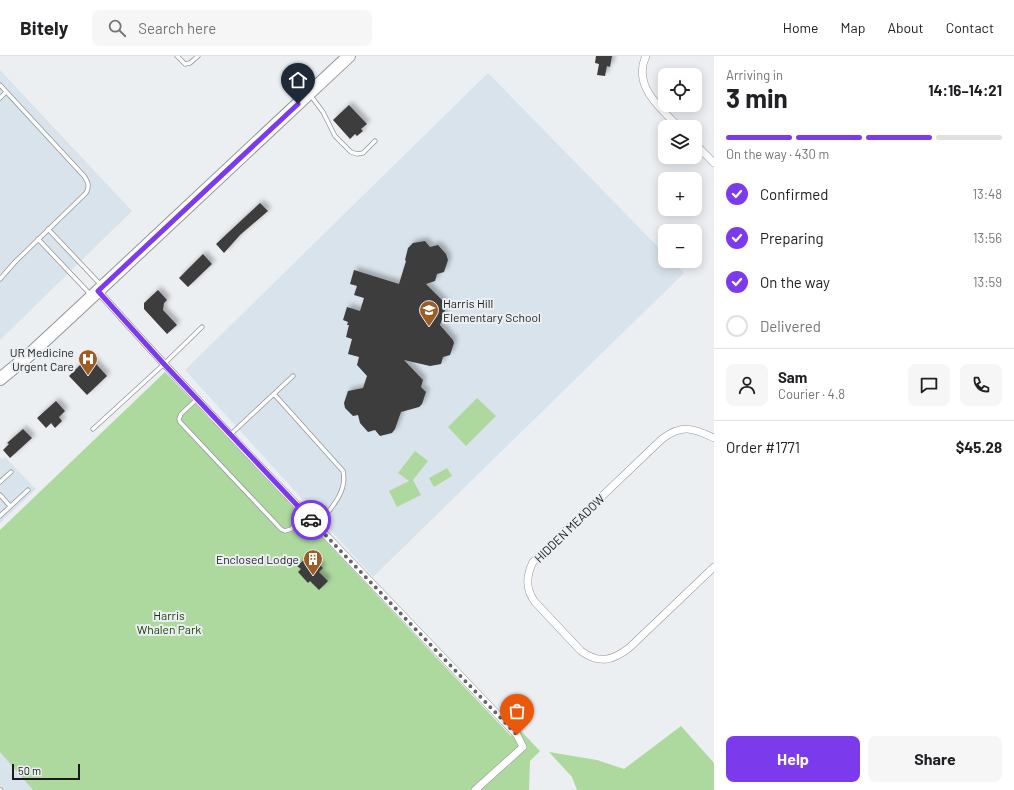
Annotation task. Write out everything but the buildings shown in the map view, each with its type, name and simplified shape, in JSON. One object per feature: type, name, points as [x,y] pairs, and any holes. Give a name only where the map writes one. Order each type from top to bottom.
[{"type":"main road","points":[[0,386],[28,356],[349,56]]},
{"type":"main road","points":[[0,378],[28,356]]},
{"type":"street","points":[[646,56],[642,66],[644,84],[653,99],[672,120]]},
{"type":"street","points":[[702,151],[714,163]]},
{"type":"street","points":[[98,291],[164,364],[306,515],[517,735],[523,746],[475,790]]},
{"type":"street","name":"HIDDEN MEADOW","points":[[714,438],[698,430],[687,428],[678,429],[662,439],[533,562],[529,571],[528,586],[530,594],[535,602],[581,651],[589,656],[604,660],[621,655],[714,567]]},
{"type":"lane","points":[[176,56],[186,64],[190,63],[198,56]]},
{"type":"lane","points":[[0,85],[84,176],[89,188],[0,279]]},
{"type":"lane","points":[[0,98],[6,92]]},
{"type":"lane","points":[[309,94],[323,112],[335,136],[351,152],[357,154],[363,153],[375,141]]},
{"type":"lane","points":[[48,230],[98,291]]},
{"type":"lane","points":[[38,239],[98,291]]},
{"type":"lane","points":[[93,429],[202,327]]},
{"type":"lane","points":[[230,434],[293,376]]},
{"type":"lane","points":[[274,394],[343,471],[344,488],[339,498],[317,526]]},
{"type":"lane","points":[[197,399],[181,414],[179,419],[180,422],[281,529],[285,531],[290,530],[306,515]]},
{"type":"lane","points":[[0,482],[11,472]]},
{"type":"lane","points":[[0,516],[28,490]]},
{"type":"lane","points":[[0,496],[10,506]]},
{"type":"shaded area","points":[[0,70],[132,211],[0,340]]},
{"type":"shaded area","name":"Harris Hill Elementary School","points":[[488,73],[658,247],[658,268],[679,268],[684,273],[373,577],[185,370]]},
{"type":"shaded area","points":[[5,457],[36,489],[0,523],[0,458],[3,459]]},
{"type":"shaded area","points":[[0,752],[14,766],[33,790],[0,790]]},
{"type":"green space","name":"Harris Whalen Park","points":[[165,372],[511,736],[519,729],[540,751],[530,761],[529,790],[33,790],[0,752],[0,530]]},
{"type":"green space","points":[[477,398],[496,416],[466,446],[448,427]]},
{"type":"green space","points":[[415,451],[428,461],[413,480],[421,495],[397,507],[389,491],[409,481],[398,473]]},
{"type":"green space","points":[[447,468],[452,476],[434,487],[429,478]]},
{"type":"green space","points":[[681,726],[714,763],[714,790],[577,790],[572,777],[549,752],[597,760],[624,769]]},
{"type":"way so far","points":[[311,520],[517,735]]},
{"type":"place","name":"Harris Hill Elementary School","points":[[429,327]]},
{"type":"place","name":"UR Medicine Urgent Care","points":[[88,376]]},
{"type":"place","name":"Enclosed Lodge","points":[[313,576]]},
{"type":"route","points":[[298,104],[98,291],[164,364],[311,520]]}]
